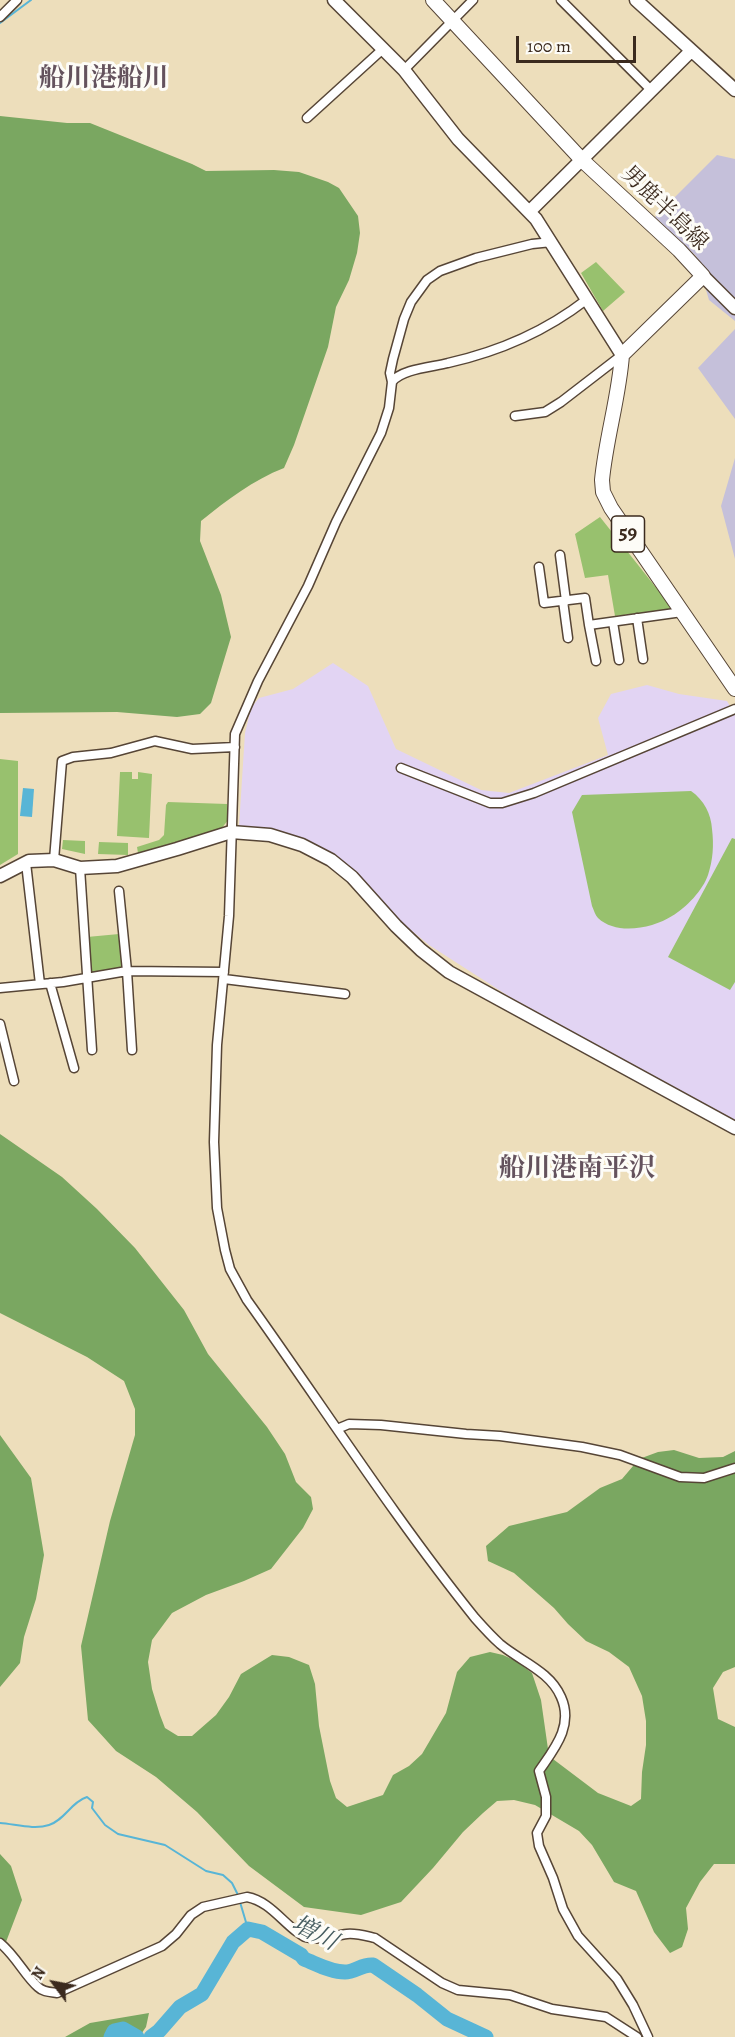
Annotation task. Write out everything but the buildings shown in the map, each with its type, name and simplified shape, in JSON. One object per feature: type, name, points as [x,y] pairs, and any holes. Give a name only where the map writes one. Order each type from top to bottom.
[{"type":"main road","name":"男鹿半島線","points":[[433,0],[582,160],[679,250],[703,276],[622,355]]},
{"type":"main road","name":"59","points":[[622,355],[620,381],[604,458],[603,492],[610,508],[735,689]]},
{"type":"street","points":[[0,17],[17,0]]},
{"type":"street","points":[[334,0],[384,48],[458,139],[530,211],[552,242],[585,300],[622,355],[545,412],[515,416]]},
{"type":"street","points":[[404,70],[473,0]]},
{"type":"street","points":[[561,0],[652,91]]},
{"type":"street","points":[[636,0],[735,90]]},
{"type":"street","points":[[307,118],[384,48]]},
{"type":"street","points":[[530,211],[691,51]]},
{"type":"street","points":[[552,242],[532,244],[476,258],[440,271],[427,280],[411,302],[404,319],[390,373],[392,382],[381,433],[341,511],[308,586],[258,681],[235,734],[229,916],[217,1046],[214,1114],[218,1209],[230,1269],[247,1300],[337,1429],[441,1575],[484,1628],[501,1645],[543,1674],[562,1698],[565,1714],[562,1738],[539,1771],[546,1797],[546,1816],[537,1833],[538,1846],[553,1878],[566,1917],[578,1936],[617,1979],[633,2005],[648,2037]]},
{"type":"street","points":[[703,276],[735,308]]},
{"type":"street","points":[[392,382],[402,373],[466,359],[504,345],[565,316],[585,300]]},
{"type":"street","points":[[560,555],[568,638]]},
{"type":"street","points":[[539,567],[544,603],[585,598],[596,662]]},
{"type":"street","points":[[589,626],[682,612]]},
{"type":"street","points":[[637,618],[644,659]]},
{"type":"street","points":[[614,622],[619,660]]},
{"type":"street","points":[[401,768],[490,803],[502,803],[534,794],[735,710]]},
{"type":"street","points":[[54,860],[62,761],[73,757],[111,753],[155,741],[192,748],[235,747]]},
{"type":"street","points":[[0,876],[26,863],[54,860],[80,867],[117,866],[231,832],[270,835],[302,844],[331,860],[352,877],[396,926],[449,972],[735,1128]]},
{"type":"street","points":[[26,863],[40,984]]},
{"type":"street","points":[[80,867],[92,1050]]},
{"type":"street","points":[[119,891],[132,1050]]},
{"type":"street","points":[[0,988],[127,971],[224,975],[345,994]]},
{"type":"street","points":[[50,983],[74,1068]]},
{"type":"street","points":[[0,1024],[14,1081]]},
{"type":"street","points":[[337,1429],[349,1424],[381,1425],[500,1436],[582,1447],[621,1455],[680,1477],[704,1478],[735,1468]]},
{"type":"street","points":[[0,1943],[38,1987],[57,1993],[162,1946],[176,1934],[191,1915],[203,1907],[247,1897],[254,1898],[273,1909],[289,1926],[305,1937],[324,1939],[349,1934],[375,1938],[442,1983],[458,1989],[510,1995],[552,2009],[606,2017],[637,2037]]},
{"type":"shaded area","points":[[717,155],[735,159],[735,321],[709,300],[696,256],[655,217]]},
{"type":"shaded area","points":[[735,329],[735,419],[698,368]]},
{"type":"shaded area","points":[[735,458],[735,559],[721,506]]},
{"type":"shaded area","points":[[333,663],[368,686],[396,749],[481,790],[509,793],[608,755],[598,718],[611,694],[647,685],[679,694],[727,701],[735,715],[735,1120],[510,997],[429,945],[395,917],[344,862],[313,845],[265,830],[239,826],[245,733],[251,708],[259,698],[293,689]]},
{"type":"green space","points":[[0,116],[90,123],[206,171],[299,172],[339,188],[358,216],[360,233],[357,253],[349,280],[336,307],[328,347],[284,468],[251,485],[201,521],[200,541],[221,595],[231,637],[211,703],[200,714],[177,717],[117,712],[0,713]]},
{"type":"green space","points":[[596,262],[625,292],[603,311],[581,273]]},
{"type":"green space","points":[[600,517],[673,609],[615,616],[608,575],[585,578],[575,534]]},
{"type":"green space","points":[[0,759],[18,761],[18,854],[0,865]]},
{"type":"green space","points":[[120,772],[132,772],[132,779],[138,779],[138,772],[152,774],[149,838],[117,836]]},
{"type":"green space","points":[[691,791],[706,808],[712,829],[712,858],[702,887],[683,908],[655,924],[625,928],[606,924],[597,917],[592,906],[572,812],[582,795]]},
{"type":"green space","points":[[168,802],[227,804],[229,819],[221,829],[138,853],[137,847],[159,840],[164,835]]},
{"type":"green space","points":[[732,838],[735,839],[735,982],[730,990],[668,957]]},
{"type":"green space","points":[[63,840],[85,841],[85,854],[62,849]]},
{"type":"green space","points":[[99,842],[128,843],[128,855],[98,854]]},
{"type":"green space","points":[[119,934],[123,969],[88,974],[87,937]]},
{"type":"green space","points":[[0,1134],[62,1177],[135,1248],[184,1310],[208,1354],[267,1427],[285,1454],[296,1482],[311,1497],[313,1509],[303,1528],[271,1569],[206,1595],[172,1613],[152,1640],[148,1662],[152,1689],[165,1728],[178,1736],[192,1736],[216,1715],[241,1674],[272,1655],[289,1657],[309,1665],[315,1684],[319,1726],[330,1781],[336,1798],[347,1807],[383,1795],[393,1775],[409,1766],[422,1754],[446,1713],[457,1672],[470,1657],[490,1652],[516,1661],[532,1673],[541,1700],[549,1756],[598,1793],[631,1806],[641,1799],[646,1721],[642,1696],[629,1667],[609,1652],[586,1641],[554,1608],[514,1573],[488,1561],[486,1546],[509,1526],[567,1512],[600,1488],[622,1479],[639,1459],[658,1452],[674,1450],[699,1458],[723,1457],[735,1451],[735,1667],[723,1672],[713,1688],[718,1719],[735,1727],[735,1864],[714,1864],[700,1882],[686,1908],[688,1929],[682,1947],[670,1953],[654,1932],[636,1891],[614,1882],[592,1845],[579,1831],[535,1805],[514,1800],[497,1801],[483,1813],[463,1832],[401,1902],[361,1915],[304,1907],[249,1866],[197,1812],[156,1777],[116,1751],[88,1720],[81,1646],[110,1521],[135,1435],[135,1409],[124,1381],[87,1357],[0,1313]]},
{"type":"green space","points":[[0,1435],[31,1478],[44,1555],[20,1663],[0,1687]]},
{"type":"green space","points":[[0,1854],[11,1866],[22,1900],[6,1942],[0,1945]]},
{"type":"green space","points":[[149,2013],[146,2027],[139,2037],[65,2037],[90,2023]]},
{"type":"water","points":[[23,788],[34,789],[32,817],[20,816]]},
{"type":"waterway","points":[[0,23],[31,0]]},
{"type":"waterway","points":[[0,1823],[31,1827],[49,1825],[55,1823],[81,1799],[87,1797],[93,1802],[92,1808],[105,1825],[118,1834],[165,1845],[206,1871],[223,1875],[232,1883],[239,1897]]},
{"type":"waterway","points":[[240,1902],[248,1929]]},
{"type":"waterway","name":"増川","points":[[151,2037],[180,2007],[202,1994],[233,1942],[248,1929],[262,1932],[304,1959],[329,1969],[349,1972],[373,1965],[447,2019],[486,2037]]},
{"type":"waterway","name":"増川","points":[[111,2037],[114,2031],[123,2029],[137,2037]]},
{"type":"district","name":"船川港船川","points":[[104,80]]},
{"type":"district","name":"船川港南平沢","points":[[577,1170]]}]
